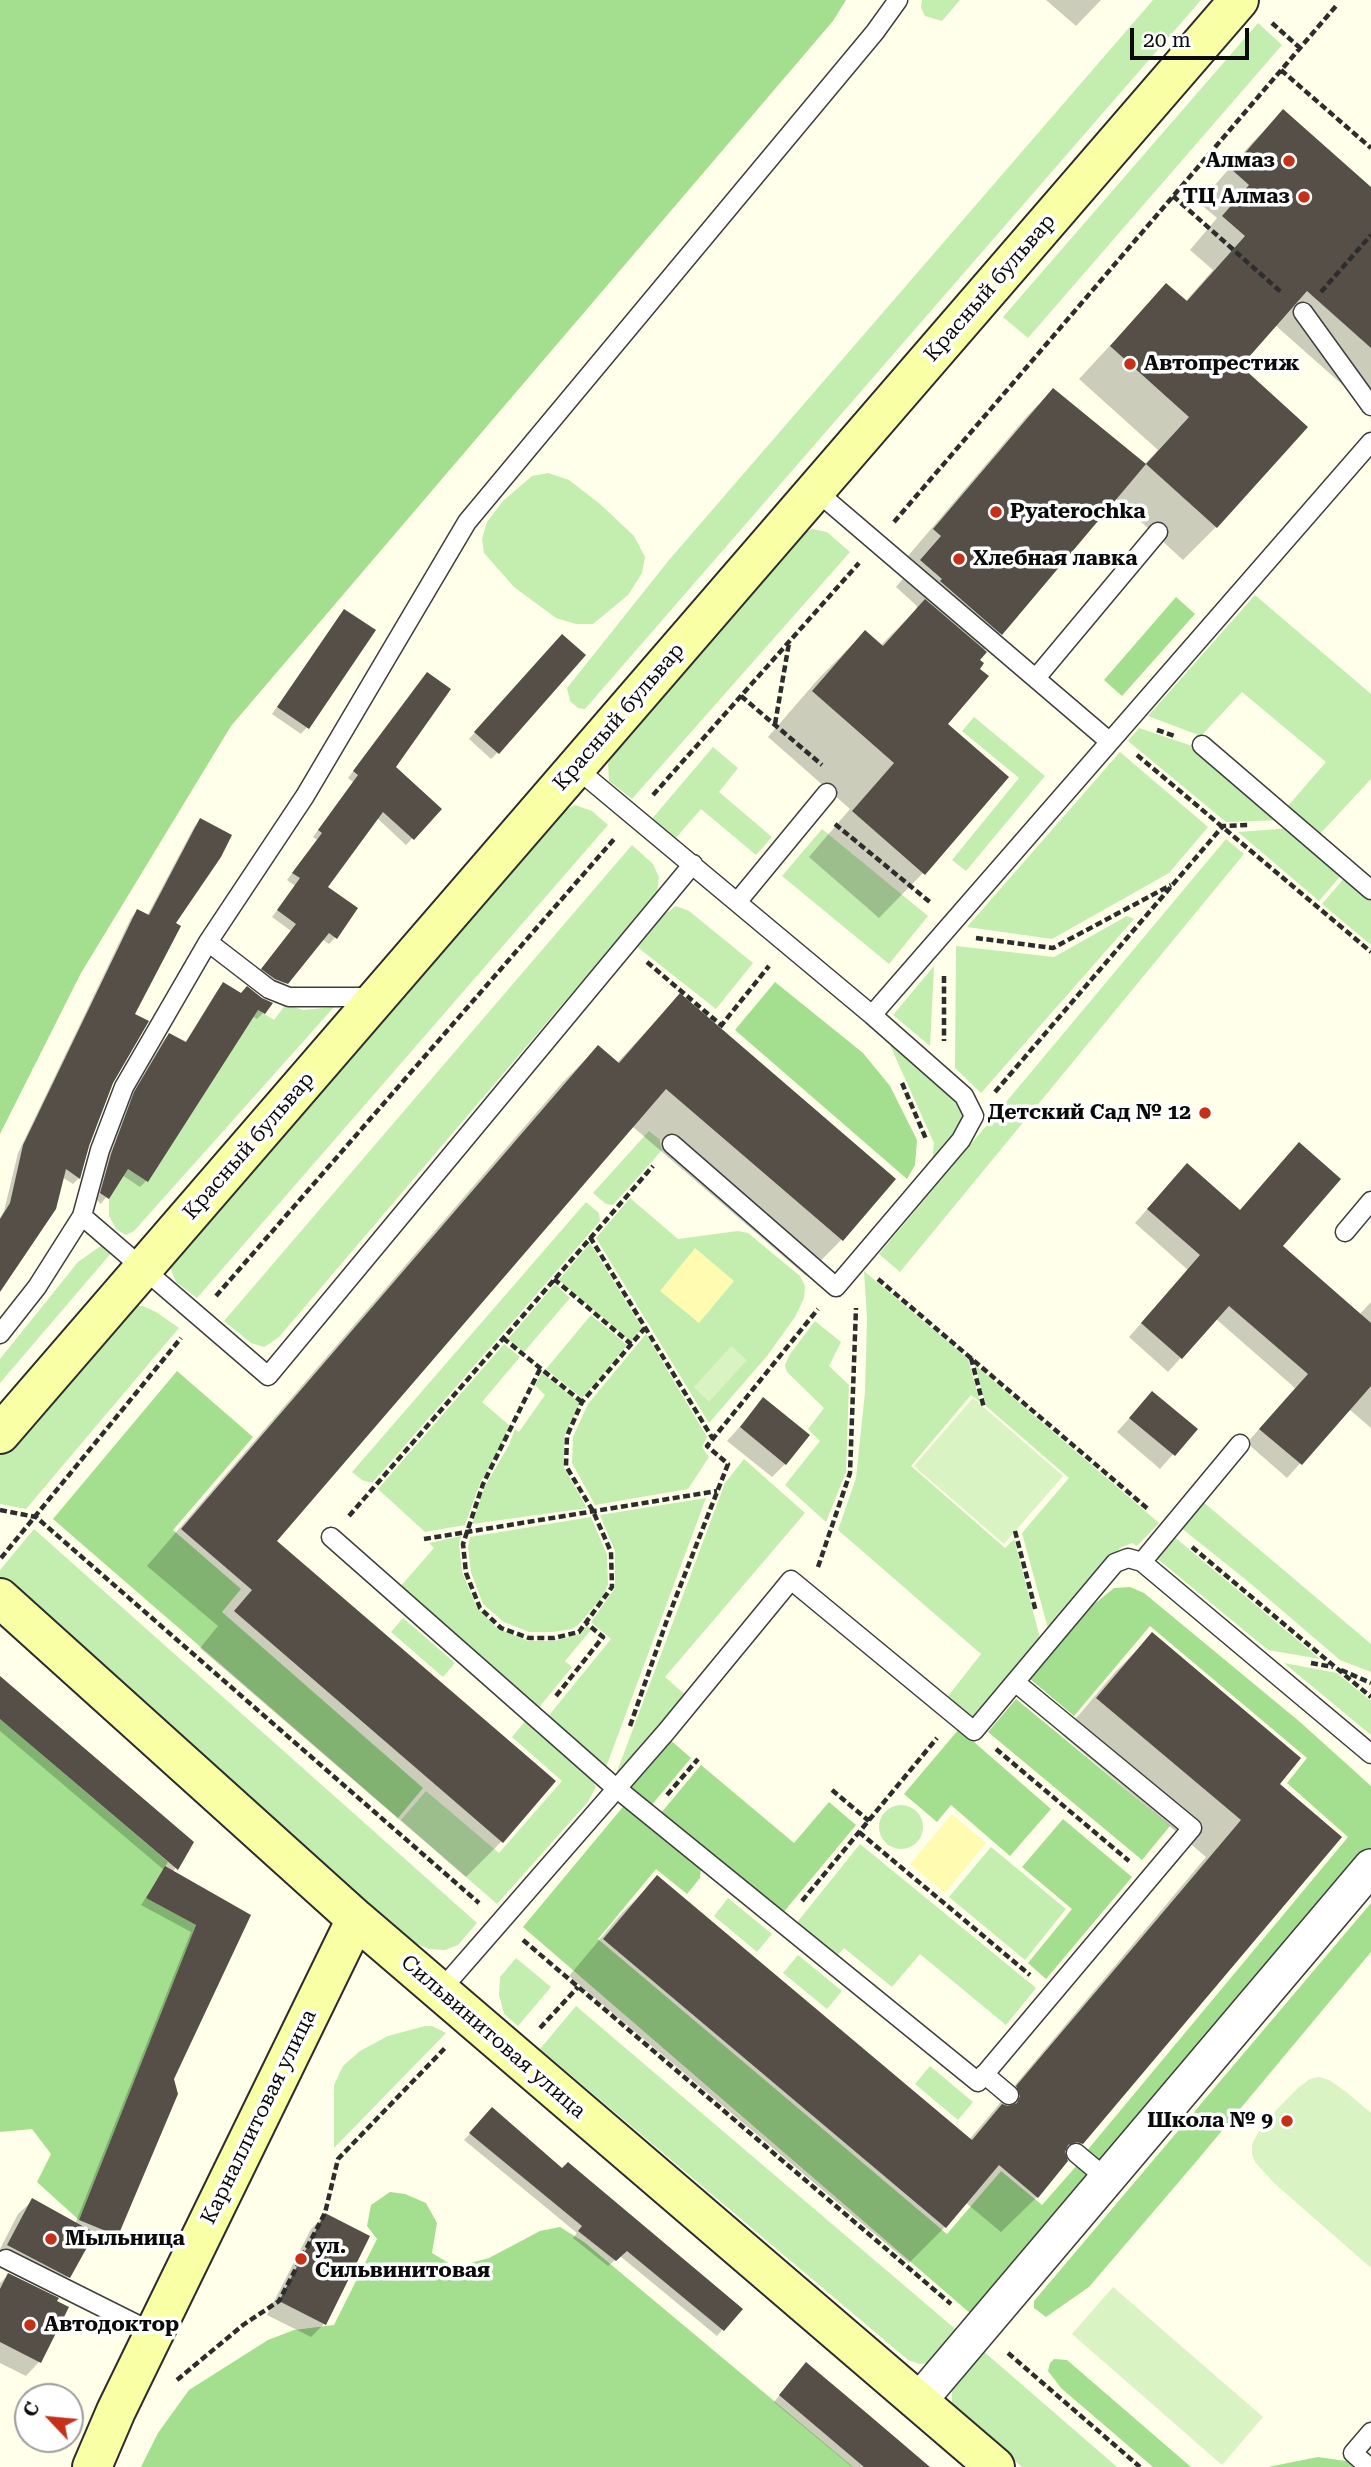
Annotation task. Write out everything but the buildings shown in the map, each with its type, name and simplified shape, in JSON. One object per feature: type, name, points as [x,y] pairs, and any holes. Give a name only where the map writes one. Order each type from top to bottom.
[{"type":"street","name":"Красный бульвар","points":[[0,1434],[1239,0]]},
{"type":"street","name":"Сильвинитовая улица","points":[[0,1598],[356,1919],[995,2467]]},
{"type":"street","points":[[918,2402],[1371,1867]]},
{"type":"street","name":"Карналлитовая улица","points":[[92,2467],[116,2411],[356,1919]]},
{"type":"lane","points":[[0,1334],[37,1287],[82,1216],[100,1150],[124,1087],[208,942],[305,796],[467,522],[875,33],[898,0]]},
{"type":"lane","points":[[1303,312],[1371,406]]},
{"type":"lane","points":[[872,1015],[1371,442]]},
{"type":"lane","points":[[815,490],[1036,678],[1113,739]]},
{"type":"lane","points":[[1036,678],[1158,532]]},
{"type":"lane","points":[[1202,746],[1371,890]]},
{"type":"lane","points":[[576,768],[944,1076],[964,1096],[974,1116],[961,1140],[836,1287],[672,1144]]},
{"type":"lane","points":[[738,901],[827,793]]},
{"type":"lane","points":[[82,1216],[268,1376],[693,864]]},
{"type":"lane","points":[[208,942],[269,989],[289,997],[377,996]]},
{"type":"lane","points":[[1345,1232],[1371,1201]]},
{"type":"lane","points":[[1142,1562],[1240,1444]]},
{"type":"lane","points":[[331,1537],[614,1786],[978,2082],[1192,1828],[1015,1682]]},
{"type":"lane","points":[[440,1991],[791,1580],[974,1731],[1115,1563],[1128,1558],[1142,1562],[1371,1754]]},
{"type":"lane","points":[[984,2074],[1009,2095]]},
{"type":"lane","points":[[1076,2153],[1107,2179]]},
{"type":"lane","points":[[6,2259],[154,2333]]},
{"type":"lane","points":[[1369,2467],[1353,2453],[1371,2432]]},
{"type":"path","points":[[0,1559],[198,1317],[635,815],[876,544],[1336,6]]},
{"type":"path","points":[[1271,22],[1300,47]]},
{"type":"path","points":[[1280,69],[1371,148]]},
{"type":"path","points":[[1173,196],[1303,312],[1371,235]]},
{"type":"path","points":[[775,724],[789,642]]},
{"type":"path","points":[[741,696],[838,779],[827,793]]},
{"type":"path","points":[[1129,721],[1202,746]]},
{"type":"path","points":[[1113,739],[1223,826],[1371,952]]},
{"type":"path","points":[[814,807],[949,927],[1053,947],[1175,883]]},
{"type":"path","points":[[974,1116],[1223,826]]},
{"type":"path","points":[[944,1076],[949,927]]},
{"type":"path","points":[[626,945],[721,1027],[786,943]]},
{"type":"path","points":[[900,1076],[928,1142],[923,1185]]},
{"type":"path","points":[[331,1537],[672,1144]]},
{"type":"path","points":[[590,1237],[713,1438]]},
{"type":"path","points":[[858,1262],[1371,1697]]},
{"type":"path","points":[[809,1595],[850,1473],[858,1262]]},
{"type":"path","points":[[554,1279],[631,1344]]},
{"type":"path","points":[[614,1786],[667,1619],[728,1464],[706,1446],[836,1287]]},
{"type":"path","points":[[540,1369],[483,1484],[463,1544],[466,1573],[480,1608],[501,1628],[529,1638],[554,1638],[579,1632],[612,1587],[611,1552],[593,1511],[566,1466],[567,1436],[582,1402],[646,1328]]},
{"type":"path","points":[[503,1338],[582,1402]]},
{"type":"path","points":[[971,1358],[984,1408]]},
{"type":"path","points":[[424,1539],[717,1491]]},
{"type":"path","points":[[0,1510],[36,1517],[500,1922],[1139,2467]]},
{"type":"path","points":[[1015,1531],[1045,1646]]},
{"type":"path","points":[[537,1719],[603,1637],[586,1623]]},
{"type":"path","points":[[1336,1668],[1371,1684]]},
{"type":"path","points":[[783,1923],[956,1716]]},
{"type":"path","points":[[974,1731],[1150,1878]]},
{"type":"path","points":[[650,1815],[698,1759]]},
{"type":"path","points":[[832,1790],[869,1821]]},
{"type":"path","points":[[859,1832],[1052,1993]]},
{"type":"path","points":[[533,2036],[578,1987]]},
{"type":"path","points":[[243,2325],[279,2301],[325,2213],[338,2159],[451,2043]]},
{"type":"green space","points":[[0,0],[846,0],[833,21],[231,726],[81,973],[0,1134]]},
{"type":"green space","points":[[922,0],[960,0],[942,21],[925,16],[921,8]]},
{"type":"green space","points":[[1153,0],[1201,0],[585,709],[578,708],[570,701],[567,688],[669,560]]},
{"type":"green space","points":[[1258,23],[1282,45],[1028,338],[1003,317]]},
{"type":"green space","points":[[548,473],[569,480],[600,504],[634,536],[645,557],[642,573],[628,595],[593,624],[576,624],[556,618],[514,587],[484,553],[482,539],[487,522],[503,501],[532,476]]},
{"type":"green space","points":[[812,529],[827,532],[850,552],[632,799],[609,781],[608,764],[614,750],[796,537]]},
{"type":"green space","points":[[1255,595],[1371,694],[1371,779],[1319,835],[1287,807],[1326,762],[1242,692],[1201,736],[1148,716]]},
{"type":"green space","points":[[1176,597],[1195,614],[1122,696],[1104,680]]},
{"type":"green space","points":[[974,717],[1045,776],[966,871],[952,860],[1019,778],[962,731]]},
{"type":"green space","points":[[1139,728],[1201,749],[1284,820],[1226,822],[1128,741]]},
{"type":"green space","points":[[713,747],[738,768],[719,792],[772,837],[756,855],[701,809],[674,840],[651,820]]},
{"type":"green space","points":[[1120,752],[1208,827],[1169,873],[1052,939],[967,927]]},
{"type":"green space","points":[[575,805],[592,811],[608,825],[197,1298],[176,1282],[170,1267],[180,1250],[558,814]]},
{"type":"green space","points":[[1292,828],[1343,873],[1319,901],[1238,832]]},
{"type":"green space","points":[[822,829],[928,916],[889,964],[782,876]]},
{"type":"green space","points":[[1226,839],[1244,854],[900,1272],[879,1254]]},
{"type":"green space","points":[[632,845],[653,864],[659,877],[657,893],[279,1337],[264,1347],[251,1343],[224,1321]]},
{"type":"green space","points":[[1346,876],[1371,898],[1371,945],[1322,904]]},
{"type":"green space","points":[[676,906],[689,911],[753,963],[716,1009],[636,946],[658,919]]},
{"type":"green space","points":[[1127,916],[1134,919],[981,1093],[955,1068],[956,946],[1054,957]]},
{"type":"green space","points":[[934,966],[930,1046],[893,1015]]},
{"type":"green space","points":[[775,982],[863,1053],[890,1086],[917,1140],[915,1165],[907,1179],[735,1030]]},
{"type":"green space","points":[[286,1004],[303,1010],[334,1007],[134,1231],[126,1235],[116,1229],[109,1216],[109,1199],[128,1169],[148,1182],[258,1010],[274,1020]]},
{"type":"green space","points":[[885,1034],[946,1087],[967,1113],[953,1140],[932,1164],[934,1143]]},
{"type":"green space","points":[[649,1131],[659,1139],[662,1150],[613,1205],[606,1204],[593,1193]]},
{"type":"green space","points":[[630,1198],[678,1239],[738,1231],[748,1233],[800,1276],[805,1286],[804,1298],[795,1317],[767,1356],[709,1423],[596,1238]]},
{"type":"green space","points":[[586,1202],[599,1213],[600,1221],[373,1482],[362,1480],[352,1472]]},
{"type":"green space","points":[[590,1243],[642,1328],[631,1341],[559,1280]]},
{"type":"green space","points":[[102,1245],[112,1252],[0,1383],[0,1359],[78,1262]]},
{"type":"green space","points":[[864,1271],[968,1359],[980,1402],[971,1395],[911,1466],[1005,1548],[1014,1539],[1041,1642],[975,1723],[945,1700],[981,1654],[838,1530],[856,1478],[865,1392],[867,1318]]},
{"type":"green space","points":[[555,1284],[570,1298],[524,1352],[508,1339]]},
{"type":"green space","points":[[133,1306],[143,1306],[156,1312],[179,1328],[26,1509],[0,1504],[0,1456]]},
{"type":"green space","points":[[591,1315],[627,1345],[582,1398],[546,1369]]},
{"type":"green space","points":[[815,1321],[841,1342],[829,1366],[849,1385],[846,1472],[826,1522],[785,1485],[820,1441],[808,1429],[824,1408],[787,1372],[785,1365]]},
{"type":"green space","points":[[646,1334],[707,1437],[702,1447],[709,1457],[688,1489],[595,1505],[572,1463],[573,1437],[588,1404]]},
{"type":"green space","points":[[504,1344],[520,1357],[482,1402],[509,1425],[502,1444],[480,1483],[465,1525],[425,1532],[378,1489]]},
{"type":"green space","points":[[731,1346],[747,1360],[709,1402],[694,1387]]},
{"type":"green space","points":[[975,1365],[1159,1523],[1137,1546],[1132,1543],[1120,1548],[1049,1632],[1022,1533],[1069,1478],[986,1406]]},
{"type":"green space","points":[[177,1371],[253,1437],[173,1530],[241,1589],[222,1612],[423,1788],[398,1818],[53,1519]]},
{"type":"green space","points":[[542,1373],[580,1403],[564,1437],[564,1468],[587,1508],[472,1524],[485,1486],[509,1445],[515,1429],[519,1432],[545,1395],[535,1385]]},
{"type":"green space","points":[[973,1398],[1063,1476],[1004,1544],[914,1466]]},
{"type":"green space","points":[[744,1459],[805,1513],[665,1677],[688,1697],[615,1777],[725,1483]]},
{"type":"green space","points":[[706,1498],[605,1770],[546,1719],[611,1639],[591,1622],[615,1588],[615,1551],[600,1515]]},
{"type":"green space","points":[[1202,1501],[1371,1644],[1371,1672],[1340,1660],[1180,1527]]},
{"type":"green space","points":[[591,1517],[607,1555],[608,1585],[603,1596],[579,1624],[572,1629],[529,1632],[504,1622],[483,1604],[471,1572],[468,1547],[470,1537]]},
{"type":"green space","points":[[34,1529],[477,1923],[458,1945],[445,1950],[429,1949],[408,1940],[0,1577],[0,1570]]},
{"type":"green space","points":[[1172,1535],[1320,1659],[1268,1650],[1154,1556]]},
{"type":"green space","points":[[461,1536],[459,1543],[462,1572],[477,1608],[498,1629],[528,1641],[554,1641],[581,1634],[587,1626],[591,1630],[565,1661],[572,1667],[537,1710],[399,1588],[434,1548],[429,1543]]},
{"type":"green space","points":[[1130,1587],[1144,1593],[1300,1722],[1371,1786],[1371,1849],[1358,1869],[1103,2166],[1085,2153],[1348,1837],[1287,1783],[1307,1758],[1150,1626],[1074,1716],[1029,1678],[1087,1610],[1114,1588]]},
{"type":"green space","points":[[403,1618],[455,1663],[443,1677],[391,1632]]},
{"type":"green space","points":[[1284,1663],[1337,1673],[1371,1701],[1371,1735]]},
{"type":"green space","points":[[1016,1699],[1170,1826],[1142,1860],[988,1732]]},
{"type":"green space","points":[[528,1718],[586,1770],[596,1787],[587,1803],[497,1904],[401,1820],[426,1791],[499,1853],[562,1781],[512,1737]]},
{"type":"green space","points":[[0,1719],[168,1862],[146,1898],[196,1925],[79,2220],[37,2182],[51,2154],[32,2129],[0,2132]]},
{"type":"green space","points":[[959,1729],[1051,1809],[1010,1856],[951,1805],[937,1822],[904,1794]]},
{"type":"green space","points":[[668,1738],[691,1758],[650,1807],[626,1787]]},
{"type":"green space","points":[[701,1765],[794,1843],[829,1802],[856,1825],[782,1914],[661,1813]]},
{"type":"green space","points":[[627,1802],[697,1860],[701,1868],[700,1878],[687,1894],[656,1869],[598,1939],[947,2234],[1001,2171],[1042,2205],[1079,2163],[1093,2175],[978,2320],[523,1927]]},
{"type":"green space","points":[[901,1805],[916,1812],[923,1827],[916,1842],[901,1849],[886,1842],[879,1827],[886,1812]]},
{"type":"green space","points":[[1063,1819],[1132,1877],[1046,1979],[1028,1963],[1072,1909],[1022,1867]]},
{"type":"green space","points":[[860,1844],[1036,1988],[1006,2025],[920,1954],[892,1987],[844,1948],[835,1958],[795,1925]]},
{"type":"green space","points":[[991,1847],[1066,1909],[1025,1960],[949,1897]]},
{"type":"green space","points":[[728,1898],[772,1934],[757,1952],[714,1916]]},
{"type":"green space","points":[[1371,1903],[1371,1952],[1089,2287],[1046,2317],[1034,2308],[1034,2301]]},
{"type":"green space","points":[[798,1955],[842,1991],[827,2009],[783,1973]]},
{"type":"green space","points":[[516,1958],[551,1987],[518,2026],[504,2014],[499,1995],[500,1977]]},
{"type":"green space","points":[[576,2006],[960,2333],[931,2363],[920,2364],[908,2360],[540,2049]]},
{"type":"green space","points":[[432,2026],[446,2033],[334,2148],[334,2085],[343,2066],[360,2051],[388,2036]]},
{"type":"green space","points":[[930,2066],[973,2102],[958,2120],[915,2084]]},
{"type":"green space","points":[[1319,2077],[1345,2091],[1371,2113],[1371,2268],[1274,2183],[1255,2162],[1252,2154],[1252,2144],[1258,2133],[1278,2108],[1299,2087],[1310,2079]]},
{"type":"green space","points":[[390,2192],[405,2194],[426,2203],[437,2223],[432,2253],[455,2267],[489,2258],[540,2231],[560,2227],[584,2242],[853,2467],[141,2467],[158,2433],[189,2390],[268,2340],[294,2330],[334,2325],[377,2239],[367,2226],[371,2205]]},
{"type":"green space","points":[[1113,2287],[1263,2417],[1222,2465],[1072,2334]]},
{"type":"green space","points":[[982,2350],[1117,2467],[1022,2467],[959,2413],[952,2404],[956,2381]]},
{"type":"green space","points":[[1054,2359],[1067,2360],[1191,2467],[1153,2467],[1061,2388],[1048,2371]]},
{"type":"green space","points":[[1318,2457],[1346,2461],[1353,2467],[1268,2467]]},
{"type":"sand","points":[[695,1248],[734,1281],[699,1323],[660,1291]]},
{"type":"sand","points":[[952,1814],[986,1843],[945,1893],[910,1864]]},
{"type":"place","name":"Алмаз","points":[[1289,161]]},
{"type":"place","name":"ТЦ Алмаз","points":[[1304,197]]},
{"type":"place","name":"Автопрестиж","points":[[1130,364]]},
{"type":"place","name":"Pyaterochka","points":[[996,512]]},
{"type":"place","name":"Хлебная лавка","points":[[959,559]]},
{"type":"place","name":"Детский Сад № 12","points":[[1205,1113]]},
{"type":"place","name":"Школа № 9","points":[[1287,2121]]},
{"type":"place","name":"Мыльница","points":[[51,2239]]},
{"type":"place","name":"ул. Сильвинитовая","points":[[301,2259]]},
{"type":"place","name":"Автодоктор","points":[[30,2325]]}]
